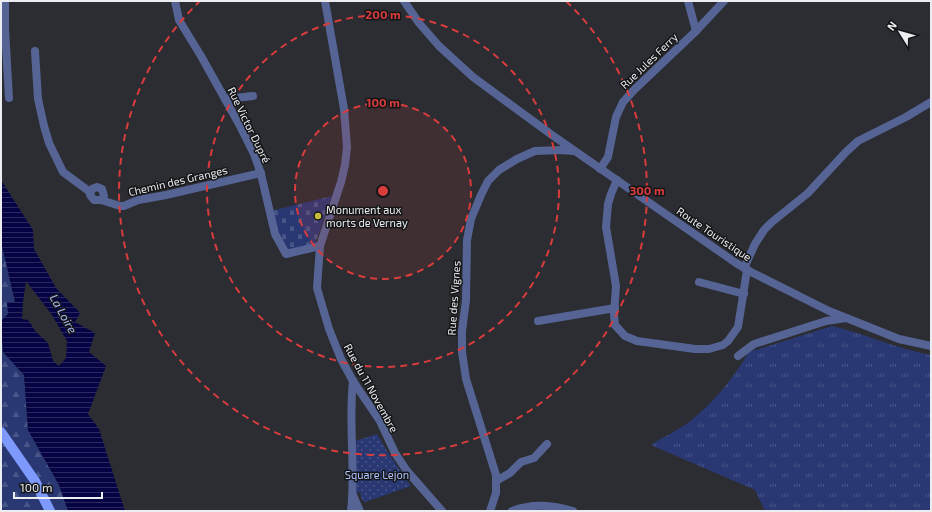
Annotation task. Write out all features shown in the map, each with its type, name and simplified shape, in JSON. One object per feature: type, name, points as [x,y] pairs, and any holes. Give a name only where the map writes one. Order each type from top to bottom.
[{"type":"main road","points":[[1,432],[35,481],[50,511]]},
{"type":"street","points":[[5,1],[9,98]]},
{"type":"street","name":"Rue Victor Dupré","points":[[175,1],[179,20],[201,56],[254,154],[261,173],[275,234],[286,254],[320,246]]},
{"type":"street","name":"Rue du 11 Novembre","points":[[325,1],[344,108],[347,147],[341,182],[320,246],[317,288],[329,329],[341,359],[353,381],[380,421],[395,453],[408,471],[442,511]]},
{"type":"street","name":"Route Touristique","points":[[404,1],[419,23],[439,46],[473,77],[600,169],[746,269],[829,312],[899,339],[931,346]]},
{"type":"street","points":[[688,1],[696,31]]},
{"type":"street","name":"Rue Jules Ferry","points":[[600,169],[608,157],[616,117],[623,102],[696,31],[724,1]]},
{"type":"street","name":"Chemin des Granges","points":[[35,51],[38,99],[49,143],[63,172],[90,192],[92,199],[96,201],[101,200],[120,206],[138,200],[261,173]]},
{"type":"street","points":[[225,99],[253,96]]},
{"type":"street","points":[[617,180],[608,204],[606,227],[616,286],[615,325],[625,336],[637,341],[695,349],[709,349],[718,347],[728,341],[738,327],[744,294],[746,269],[755,244],[764,230],[808,193],[858,141],[906,117],[931,102]]},
{"type":"street","points":[[542,150],[552,141],[552,135]]},
{"type":"street","name":"Rue des Vignes","points":[[490,511],[496,493],[496,475],[466,379],[462,352],[462,331],[466,300],[467,240],[471,219],[488,181],[499,170],[517,159],[535,151],[561,150],[576,152]]},
{"type":"street","points":[[699,282],[744,294]]},
{"type":"street","points":[[538,321],[615,308]]},
{"type":"street","points":[[738,356],[754,344],[826,321],[846,318]]},
{"type":"street","points":[[350,511],[353,494],[353,381]]},
{"type":"street","points":[[496,481],[510,472],[521,462],[534,458],[547,444]]},
{"type":"street","points":[[353,494],[360,511]]},
{"type":"street","points":[[518,510],[540,505],[573,511]]},
{"type":"green space","points":[[332,196],[315,244],[287,251],[278,233],[271,211]]},
{"type":"green space","points":[[1,246],[3,249],[15,303],[8,314],[1,321]]},
{"type":"green space","points":[[832,326],[906,349],[931,355],[931,511],[765,511],[755,490],[651,445],[684,425],[707,407],[730,381],[749,352]]},
{"type":"green space","points":[[1,332],[3,352],[24,375],[28,430],[59,485],[68,511],[1,511]]},
{"type":"green space","name":"Square Lejon","points":[[377,434],[411,486],[365,502],[362,500],[360,492],[356,493],[355,441]]},
{"type":"water","name":"La Loire","points":[[1,180],[33,230],[34,249],[56,288],[80,313],[75,322],[95,333],[89,352],[106,366],[88,414],[99,429],[125,511],[68,511],[59,485],[28,430],[24,375],[3,352],[1,321],[8,314],[7,302],[15,302],[1,246]],"holes":[[[26,281],[52,315],[67,341],[66,358],[59,366],[53,361],[48,343],[36,332],[28,320],[22,319]]]},
{"type":"place","name":"Monument aux morts de Vernay","points":[[318,216]]}]
